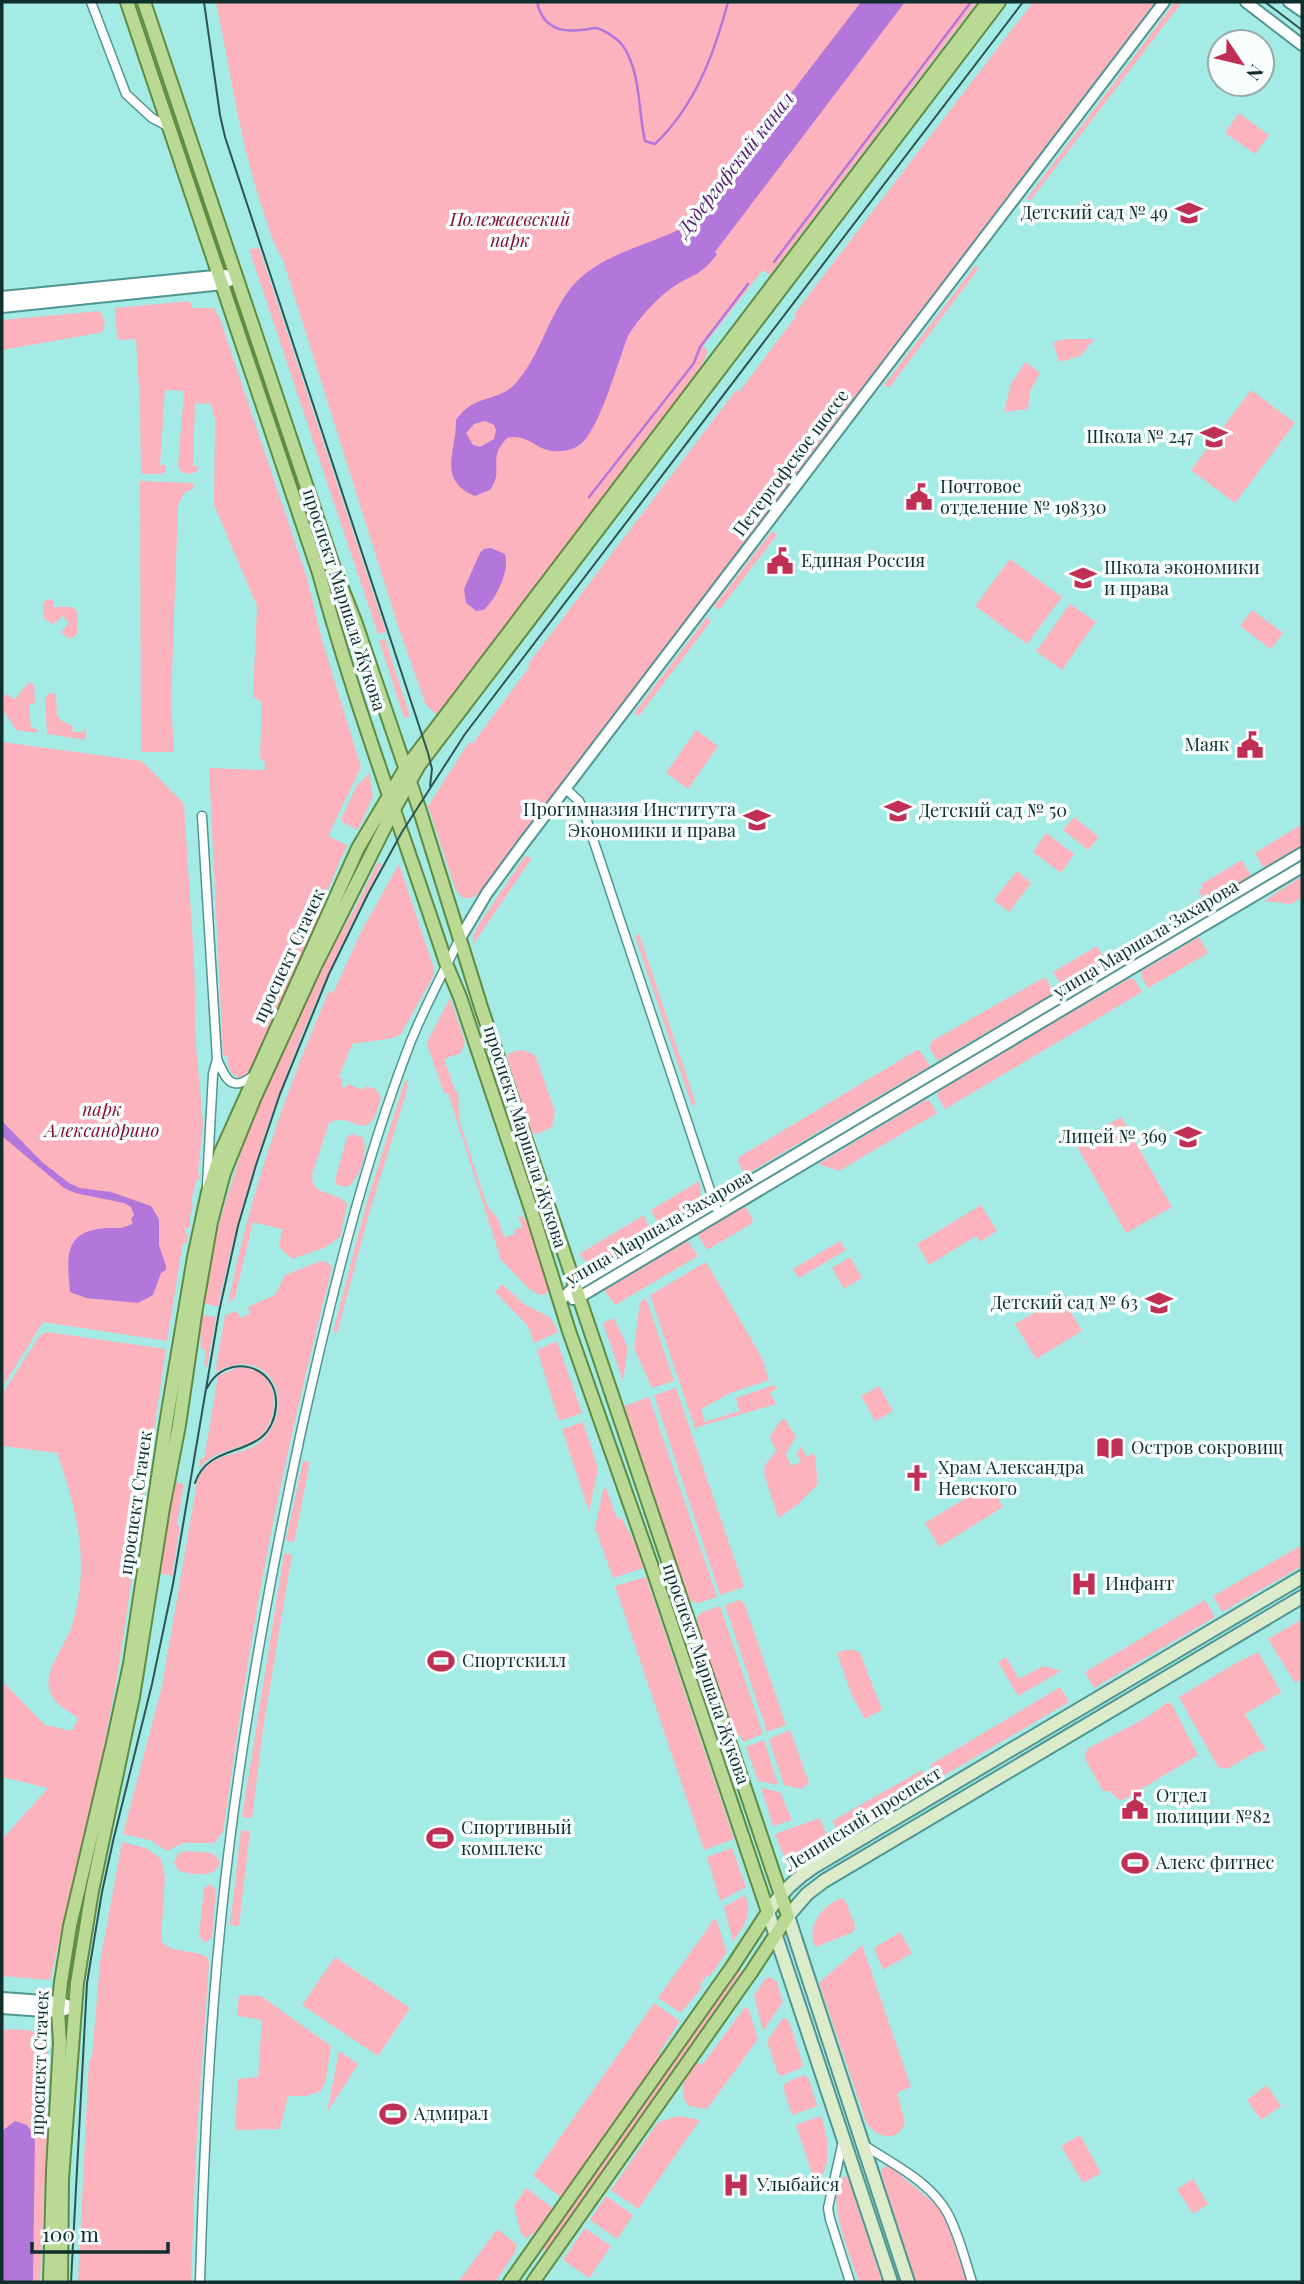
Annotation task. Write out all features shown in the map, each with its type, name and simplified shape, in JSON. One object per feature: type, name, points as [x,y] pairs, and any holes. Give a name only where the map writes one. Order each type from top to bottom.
[{"type":"main road","name":"проспект Маршала Жукова","points":[[127,2],[221,279],[394,809],[469,1022],[560,1301],[891,2282]]},
{"type":"main road","name":"проспект Маршала Жукова","points":[[144,2],[334,568],[407,774],[456,946],[577,1292],[788,1916],[908,2282]]},
{"type":"main road","points":[[407,774],[988,2]]},
{"type":"main road","points":[[407,774],[458,712],[999,2]]},
{"type":"main road","name":"проспект Стачек","points":[[50,2282],[60,2042],[58,2007],[70,1926],[130,1664],[166,1423],[194,1257],[208,1192],[220,1152],[358,848],[389,794],[407,774]]},
{"type":"main road","name":"проспект Стачек","points":[[61,2282],[62,2179],[74,2008],[92,1891],[145,1630],[205,1248],[231,1152],[315,966],[394,809],[407,774]]},
{"type":"main road","name":"Ленинский проспект","points":[[510,2282],[725,1977],[780,1893],[793,1880],[1302,1577]]},
{"type":"main road","name":"Ленинский проспект","points":[[533,2282],[788,1916],[807,1894],[824,1881],[1302,1597]]},
{"type":"street","points":[[91,2],[126,94],[152,118],[169,127]]},
{"type":"street","name":"Петергофское шоссе","points":[[456,946],[487,893],[565,788],[1164,2]]},
{"type":"street","points":[[1245,2],[1302,45]]},
{"type":"street","points":[[1290,2],[1302,12]]},
{"type":"street","points":[[2,307],[237,277]]},
{"type":"street","points":[[2,297],[221,279]]},
{"type":"street","points":[[565,788],[579,801],[583,809],[716,1209]]},
{"type":"street","points":[[202,816],[217,1059],[213,1074],[206,1172],[208,1192]]},
{"type":"street","name":"улица Маршала Захарова","points":[[560,1301],[1302,853]]},
{"type":"street","name":"улица Маршала Захарова","points":[[716,1209],[1302,867]]},
{"type":"street","points":[[200,2282],[212,2020],[225,1883],[246,1726],[277,1546],[313,1381],[359,1196],[410,1043],[456,946]]},
{"type":"street","points":[[217,1059],[229,1081],[240,1084],[254,1075]]},
{"type":"street","points":[[2,1998],[58,2007]]},
{"type":"street","points":[[2,2008],[74,2008]]},
{"type":"street","points":[[843,2141],[828,2208],[850,2282]]},
{"type":"street","points":[[862,2143],[922,2183],[936,2196],[949,2215],[972,2282]]},
{"type":"green space","name":"Полежаевский парк","points":[[216,2],[977,2],[770,275],[763,270],[703,346],[708,351],[700,369],[437,715],[426,705],[399,629],[283,260],[272,239],[256,190],[242,137]]},
{"type":"green space","points":[[1033,2],[1155,2],[478,894],[472,898],[463,898],[456,891],[428,806],[469,742],[472,744],[530,666],[528,664],[736,390],[739,392],[796,316],[794,314]]},
{"type":"green space","points":[[1175,2],[1182,2],[1030,201],[1027,198]]},
{"type":"green space","points":[[1239,113],[1269,135],[1255,154],[1225,133]]},
{"type":"green space","points":[[259,248],[386,632],[378,634],[249,249]]},
{"type":"green space","points":[[975,266],[979,268],[889,388],[884,385]]},
{"type":"green space","points":[[190,301],[192,308],[214,308],[219,316],[307,578],[322,640],[361,767],[328,836],[347,845],[320,908],[323,910],[250,1069],[242,1078],[232,1073],[227,1056],[223,1056],[209,768],[265,770],[265,763],[260,757],[262,702],[253,697],[257,606],[214,505],[215,419],[211,404],[195,403],[193,466],[199,466],[197,472],[188,474],[180,471],[178,465],[184,391],[165,390],[160,465],[166,465],[166,471],[161,474],[141,474],[136,339],[119,340],[115,308]]},
{"type":"green space","points":[[100,311],[105,322],[103,331],[99,333],[2,350],[2,320]]},
{"type":"green space","points":[[1094,339],[1081,356],[1059,362],[1053,342]]},
{"type":"green space","points":[[1025,362],[1040,373],[1030,391],[1028,409],[1004,412],[1011,384]]},
{"type":"green space","points":[[1251,390],[1295,423],[1235,503],[1191,470]]},
{"type":"green space","points":[[140,481],[194,483],[194,488],[184,493],[178,506],[171,703],[174,752],[141,752]]},
{"type":"green space","points":[[772,531],[777,535],[719,610],[714,606]]},
{"type":"green space","points":[[1010,559],[1062,597],[1027,644],[975,606]]},
{"type":"green space","points":[[47,599],[53,600],[53,607],[72,607],[77,611],[77,633],[73,638],[66,637],[61,632],[69,623],[63,616],[53,624],[44,619],[43,604]]},
{"type":"green space","points":[[1070,604],[1096,622],[1062,670],[1036,651]]},
{"type":"green space","points":[[1252,610],[1283,633],[1271,649],[1240,626]]},
{"type":"green space","points":[[707,617],[711,621],[639,716],[634,713]]},
{"type":"green space","points":[[385,639],[410,716],[404,718],[379,640]]},
{"type":"green space","points":[[27,684],[34,685],[35,703],[29,704],[31,728],[38,729],[36,733],[16,730],[2,709],[2,697],[7,694],[16,698]]},
{"type":"green space","points":[[49,693],[56,694],[57,716],[72,725],[73,732],[84,732],[86,724],[86,740],[47,734],[45,699]]},
{"type":"green space","points":[[696,730],[718,746],[688,789],[666,773]]},
{"type":"green space","name":"парк Александрино","points":[[2,742],[142,761],[184,804],[194,959],[196,1044],[203,1125],[198,1171],[200,1178],[196,1181],[191,1202],[193,1206],[190,1228],[186,1228],[185,1232],[188,1236],[187,1242],[183,1243],[167,1341],[43,1322],[2,1388]]},
{"type":"green space","points":[[369,773],[373,796],[358,830],[342,822],[342,817],[356,787]]},
{"type":"green space","points":[[1074,817],[1099,837],[1088,850],[1063,830]]},
{"type":"green space","points":[[1302,824],[1302,846],[1264,869],[1255,853]]},
{"type":"green space","points":[[1046,833],[1074,854],[1061,873],[1033,852]]},
{"type":"green space","points":[[525,856],[532,858],[472,946],[479,924]]},
{"type":"green space","points":[[1242,860],[1251,876],[1206,903],[1198,890],[1203,888],[1201,884]]},
{"type":"green space","points":[[378,862],[382,864],[306,1025],[264,1135],[231,1249],[218,1307],[203,1303],[217,1230],[251,1121],[321,968]]},
{"type":"green space","points":[[399,864],[434,975],[401,1034],[393,1038],[352,1044],[339,1077],[343,1079],[341,1086],[346,1088],[347,1084],[364,1090],[366,1086],[376,1089],[381,1097],[371,1122],[365,1125],[346,1120],[329,1123],[312,1175],[316,1187],[347,1204],[340,1237],[324,1248],[292,1259],[279,1247],[282,1229],[253,1222],[235,1297],[228,1303],[258,1183],[298,1067],[329,991],[333,993],[362,930]]},
{"type":"green space","points":[[1017,871],[1031,883],[1009,912],[994,900]]},
{"type":"green space","points":[[1302,876],[1302,897],[1291,904],[1264,901]]},
{"type":"green space","points":[[639,934],[696,1104],[692,1106],[635,936]]},
{"type":"green space","points":[[1199,937],[1208,953],[1148,988],[1141,976],[1142,971]]},
{"type":"green space","points":[[1097,946],[1107,962],[1063,988],[1053,972]]},
{"type":"green space","points":[[1045,977],[1054,993],[938,1061],[929,1048],[932,1041]]},
{"type":"green space","points":[[1130,978],[1135,980],[1142,992],[945,1109],[938,1097],[938,1091]]},
{"type":"green space","points":[[450,998],[465,1042],[461,1053],[444,1059],[455,1091],[458,1091],[459,1120],[487,1206],[498,1219],[504,1237],[515,1234],[514,1230],[522,1227],[518,1215],[526,1219],[549,1289],[545,1295],[537,1294],[528,1288],[501,1260],[448,1093],[444,1093],[428,1047],[427,1042]]},
{"type":"green space","points":[[521,1050],[536,1057],[555,1112],[552,1127],[537,1134],[531,1132],[507,1058],[509,1053]]},
{"type":"green space","points":[[917,1050],[930,1066],[745,1175],[738,1162],[739,1157]]},
{"type":"green space","points":[[408,1079],[406,1094],[369,1214],[337,1333],[333,1332],[366,1205],[404,1083]]},
{"type":"green space","points":[[925,1100],[930,1101],[937,1113],[839,1171],[818,1164]]},
{"type":"green space","points":[[1121,1117],[1172,1207],[1126,1233],[1075,1143]]},
{"type":"green space","points":[[351,1134],[362,1137],[365,1148],[359,1171],[348,1187],[337,1185],[335,1180],[347,1137]]},
{"type":"green space","points":[[699,1181],[701,1190],[696,1204],[683,1214],[659,1225],[651,1210]]},
{"type":"green space","points":[[981,1205],[997,1231],[980,1242],[976,1236],[929,1265],[917,1244]]},
{"type":"green space","points":[[745,1206],[753,1219],[751,1224],[707,1250],[697,1234]]},
{"type":"green space","points":[[644,1215],[649,1228],[648,1235],[592,1268],[579,1254]]},
{"type":"green space","points":[[687,1240],[698,1256],[615,1305],[604,1290]]},
{"type":"green space","points":[[840,1241],[846,1250],[799,1278],[793,1269]]},
{"type":"green space","points":[[850,1257],[862,1278],[844,1289],[832,1268]]},
{"type":"green space","points":[[321,1261],[327,1262],[332,1268],[269,1543],[223,1832],[214,1843],[183,1843],[167,1851],[150,1840],[123,1834],[162,1686],[197,1482],[210,1463],[258,1444],[275,1421],[278,1405],[277,1391],[271,1379],[261,1369],[248,1365],[233,1365],[215,1373],[225,1315],[237,1311],[241,1318],[250,1314],[248,1307],[275,1295],[285,1275]]},
{"type":"green space","points":[[706,1262],[762,1358],[769,1380],[730,1393],[701,1409],[705,1422],[739,1411],[736,1398],[774,1385],[777,1388],[770,1393],[776,1404],[695,1428],[650,1295]]},
{"type":"green space","points":[[502,1284],[524,1304],[551,1318],[558,1332],[534,1343],[528,1326],[495,1292]]},
{"type":"green space","points":[[1061,1296],[1082,1331],[1036,1359],[1015,1324]]},
{"type":"green space","points":[[646,1298],[674,1381],[652,1388],[634,1348],[640,1302]]},
{"type":"green space","points":[[203,1315],[216,1317],[207,1366],[204,1365],[206,1350],[201,1349],[200,1322]]},
{"type":"green space","points":[[614,1318],[628,1348],[623,1381],[603,1323]]},
{"type":"green space","points":[[47,1332],[166,1349],[118,1671],[103,1751],[50,1980],[2,1976],[2,1839],[48,1788],[2,1777],[2,1681],[45,1725],[72,1731],[78,1718],[60,1706],[49,1688],[50,1673],[71,1628],[80,1583],[79,1540],[71,1497],[57,1453],[2,1446],[2,1394],[40,1335]]},
{"type":"green space","points":[[557,1341],[582,1413],[559,1421],[537,1350]]},
{"type":"green space","points":[[237,1368],[257,1372],[269,1383],[274,1403],[268,1425],[252,1442],[219,1454],[199,1469],[200,1459],[204,1459],[218,1376]]},
{"type":"green space","points":[[879,1386],[893,1411],[875,1421],[861,1396]]},
{"type":"green space","points":[[676,1388],[744,1587],[720,1595],[654,1395]]},
{"type":"green space","points":[[649,1397],[717,1597],[698,1603],[688,1598],[624,1406]]},
{"type":"green space","points":[[784,1418],[796,1437],[786,1453],[791,1466],[801,1462],[797,1454],[801,1446],[807,1457],[813,1453],[818,1484],[796,1506],[778,1518],[764,1473],[765,1465],[776,1451],[770,1437]]},
{"type":"green space","points":[[583,1422],[598,1469],[589,1512],[562,1429]]},
{"type":"green space","points":[[303,1461],[310,1462],[294,1543],[286,1540]]},
{"type":"green space","points":[[175,1482],[184,1484],[172,1576],[159,1573]]},
{"type":"green space","points":[[989,1484],[1003,1507],[939,1547],[925,1523]]},
{"type":"green space","points":[[606,1488],[617,1518],[621,1518],[634,1541],[643,1568],[613,1578],[595,1528],[603,1490]]},
{"type":"green space","points":[[1302,1545],[1302,1566],[1222,1612],[1213,1596]]},
{"type":"green space","points":[[284,1554],[292,1554],[263,1729],[252,1818],[242,1817]]},
{"type":"green space","points":[[646,1577],[734,1839],[704,1850],[615,1586]]},
{"type":"green space","points":[[739,1600],[744,1603],[786,1725],[767,1732],[725,1605]]},
{"type":"green space","points":[[1205,1600],[1215,1617],[1094,1688],[1085,1672]]},
{"type":"green space","points":[[720,1606],[763,1734],[743,1742],[740,1735],[735,1736],[696,1620],[700,1613]]},
{"type":"green space","points":[[1302,1619],[1302,1679],[1295,1683],[1268,1639]]},
{"type":"green space","points":[[845,1650],[860,1653],[882,1710],[865,1719],[852,1696],[837,1653]]},
{"type":"green space","points":[[1258,1652],[1281,1692],[1245,1714],[1266,1750],[1256,1752],[1227,1769],[1218,1767],[1179,1697]]},
{"type":"green space","points":[[1006,1657],[1019,1679],[1043,1666],[1061,1671],[1018,1696],[998,1662]]},
{"type":"green space","points":[[1060,1687],[1069,1702],[938,1779],[930,1765]]},
{"type":"green space","points":[[1166,1703],[1171,1703],[1198,1755],[1123,1800],[1119,1800],[1109,1791],[1103,1791],[1085,1759],[1087,1749],[1149,1716]]},
{"type":"green space","points":[[790,1730],[809,1783],[801,1789],[784,1785],[769,1739]]},
{"type":"green space","points":[[764,1740],[778,1785],[758,1781],[746,1747]]},
{"type":"green space","points":[[922,1770],[930,1784],[840,1835],[832,1821]]},
{"type":"green space","points":[[761,1788],[780,1792],[792,1820],[773,1826]]},
{"type":"green space","points":[[820,1818],[829,1841],[795,1861],[785,1859],[775,1834]]},
{"type":"green space","points":[[241,1830],[250,1831],[239,1926],[230,1925]]},
{"type":"green space","points":[[122,1842],[146,1848],[161,1859],[165,1878],[161,1941],[171,1948],[202,1955],[208,1958],[209,1964],[196,2148],[191,2282],[78,2282],[89,2059],[92,2058],[100,1962]]},
{"type":"green space","points":[[732,1848],[746,1887],[720,1901],[707,1857]]},
{"type":"green space","points":[[184,1851],[212,1853],[220,1861],[218,1867],[204,1874],[179,1871],[174,1863],[178,1854]]},
{"type":"green space","points":[[210,1884],[216,1890],[212,1937],[205,1943],[199,1936],[204,1888]]},
{"type":"green space","points":[[745,1895],[748,1914],[744,1926],[733,1942],[724,1907]]},
{"type":"green space","points":[[844,1898],[855,1925],[854,1932],[815,1947],[813,1931],[818,1916],[829,1905]]},
{"type":"green space","points":[[714,1919],[727,1952],[710,1976],[707,1975],[700,1985],[702,1987],[681,2013],[658,1998]]},
{"type":"green space","points":[[900,1932],[912,1953],[883,1970],[874,1948]]},
{"type":"green space","points":[[862,1945],[911,2087],[897,2093],[905,2122],[902,2129],[892,2136],[875,2132],[866,2122],[819,1983]]},
{"type":"green space","points":[[335,1957],[410,2008],[378,2056],[302,2005]]},
{"type":"green space","points":[[739,1969],[742,1971],[546,2251],[542,2249]]},
{"type":"green space","points":[[770,1977],[777,1982],[783,2002],[763,2031],[754,1995],[766,1978]]},
{"type":"green space","points":[[239,1995],[261,1996],[331,2046],[326,2080],[321,2091],[306,2096],[288,2096],[280,2129],[235,2130],[238,2079],[258,2077],[262,2020],[237,2016]]},
{"type":"green space","points":[[654,2003],[680,2021],[659,2053],[662,2055],[561,2197],[533,2176]]},
{"type":"green space","points":[[745,2007],[748,2008],[758,2039],[707,2109],[689,2106],[683,2094],[686,2078],[697,2062],[702,2065]]},
{"type":"green space","points":[[783,2018],[789,2021],[803,2065],[781,2076],[767,2041]]},
{"type":"green space","points":[[2,2029],[34,2032],[48,2042],[45,2115],[48,2116],[40,2282],[2,2282]]},
{"type":"green space","points":[[339,2051],[358,2064],[327,2113]]},
{"type":"green space","points":[[804,2075],[809,2079],[817,2106],[792,2115],[783,2087],[787,2082]]},
{"type":"green space","points":[[1267,2085],[1281,2106],[1261,2120],[1247,2100]]},
{"type":"green space","points":[[678,2116],[700,2120],[638,2209],[611,2190],[658,2122]]},
{"type":"green space","points":[[821,2116],[826,2132],[827,2158],[823,2175],[815,2182],[796,2125]]},
{"type":"green space","points":[[1080,2135],[1101,2173],[1083,2183],[1061,2146]]},
{"type":"green space","points":[[888,2165],[939,2207],[945,2217],[967,2282],[916,2282],[881,2173],[881,2169]]},
{"type":"green space","points":[[845,2176],[848,2178],[882,2282],[859,2282],[837,2211],[836,2197]]},
{"type":"green space","points":[[1193,2179],[1208,2204],[1193,2214],[1177,2189]]},
{"type":"green space","points":[[526,2188],[553,2208],[535,2236],[531,2233],[528,2239],[521,2234],[514,2206]]},
{"type":"green space","points":[[606,2196],[633,2215],[617,2239],[590,2220]]},
{"type":"green space","points":[[585,2228],[611,2246],[589,2278],[563,2260]]},
{"type":"green space","points":[[499,2230],[517,2245],[495,2282],[458,2282],[495,2232]]},
{"type":"shaded area","points":[[861,2],[905,2],[715,252],[717,254],[701,271],[666,292],[637,323],[628,336],[596,421],[583,442],[573,449],[556,451],[546,450],[526,439],[507,438],[498,452],[496,476],[490,490],[475,496],[463,489],[456,482],[451,463],[456,420],[461,414],[473,404],[504,392],[515,384],[532,359],[567,293],[587,272],[627,251],[682,228],[686,230]],"holes":[[[485,421],[494,425],[494,439],[480,447],[473,445],[466,433],[474,424]]]},
{"type":"shaded area","points":[[491,548],[505,554],[506,569],[489,605],[484,610],[476,611],[466,603],[464,589],[480,553]]},
{"type":"shaded area","points":[[2,1121],[42,1162],[69,1183],[80,1188],[111,1192],[151,1206],[159,1219],[159,1245],[166,1266],[153,1295],[138,1303],[86,1298],[70,1292],[69,1257],[75,1240],[92,1230],[123,1227],[133,1223],[131,1207],[64,1188],[2,1136]]},
{"type":"shaded area","points":[[15,2121],[27,2125],[35,2137],[33,2282],[2,2282],[2,2131]]},
{"type":"waterway","points":[[537,2],[547,22],[558,29],[572,31],[596,28],[621,43],[629,56],[636,80],[645,141],[655,144],[692,96],[709,60],[728,2]]},
{"type":"waterway","points":[[774,262],[971,2]]},
{"type":"waterway","points":[[589,497],[694,363],[700,347],[748,284]]},
{"type":"tram line","points":[[204,2],[225,137],[428,753],[432,769],[430,786]]},
{"type":"tram line","points":[[71,2282],[87,1983],[102,1892],[173,1584],[219,1312],[238,1226],[280,1094],[329,974],[402,832],[465,734],[1023,2]]},
{"type":"tram line","points":[[1265,2],[1302,30]]},
{"type":"tram line","points":[[195,1483],[203,1469],[213,1460],[263,1436],[272,1424],[276,1406],[275,1392],[269,1380],[249,1367],[226,1369],[215,1376],[207,1388]]},
{"type":"place","name":"Детский сад № 49","points":[[1189,213]]},
{"type":"place","name":"Школа № 247","points":[[1214,437]]},
{"type":"place","name":"Почтовое отделение № 198330","points":[[919,497]]},
{"type":"place","name":"Единая Россия","points":[[780,561]]},
{"type":"place","name":"Школа экономики и права","points":[[1083,578]]},
{"type":"place","name":"Маяк","points":[[1250,745]]},
{"type":"place","name":"Детский сад № 50","points":[[898,811]]},
{"type":"place","name":"Прогимназия Института Экономики и права","points":[[757,820]]},
{"type":"place","name":"Лицей № 369","points":[[1188,1137]]},
{"type":"place","name":"Детский сад № 63","points":[[1159,1303]]},
{"type":"place","name":"Остров сокровищ","points":[[1110,1448]]},
{"type":"place","name":"Храм Александра Невского","points":[[917,1478]]},
{"type":"place","name":"Инфант","points":[[1084,1584]]},
{"type":"place","name":"Спортскилл","points":[[441,1661]]},
{"type":"place","name":"Отдел полиции №82","points":[[1135,1806]]},
{"type":"place","name":"Спортивный комплекс","points":[[440,1838]]},
{"type":"place","name":"Алекс фитнес","points":[[1135,1863]]},
{"type":"place","name":"Адмирал","points":[[393,2114]]},
{"type":"place","name":"Улыбайся","points":[[736,2185]]},
{"type":"water label","name":"Дудергофский канал","points":[[735,164]]}]
